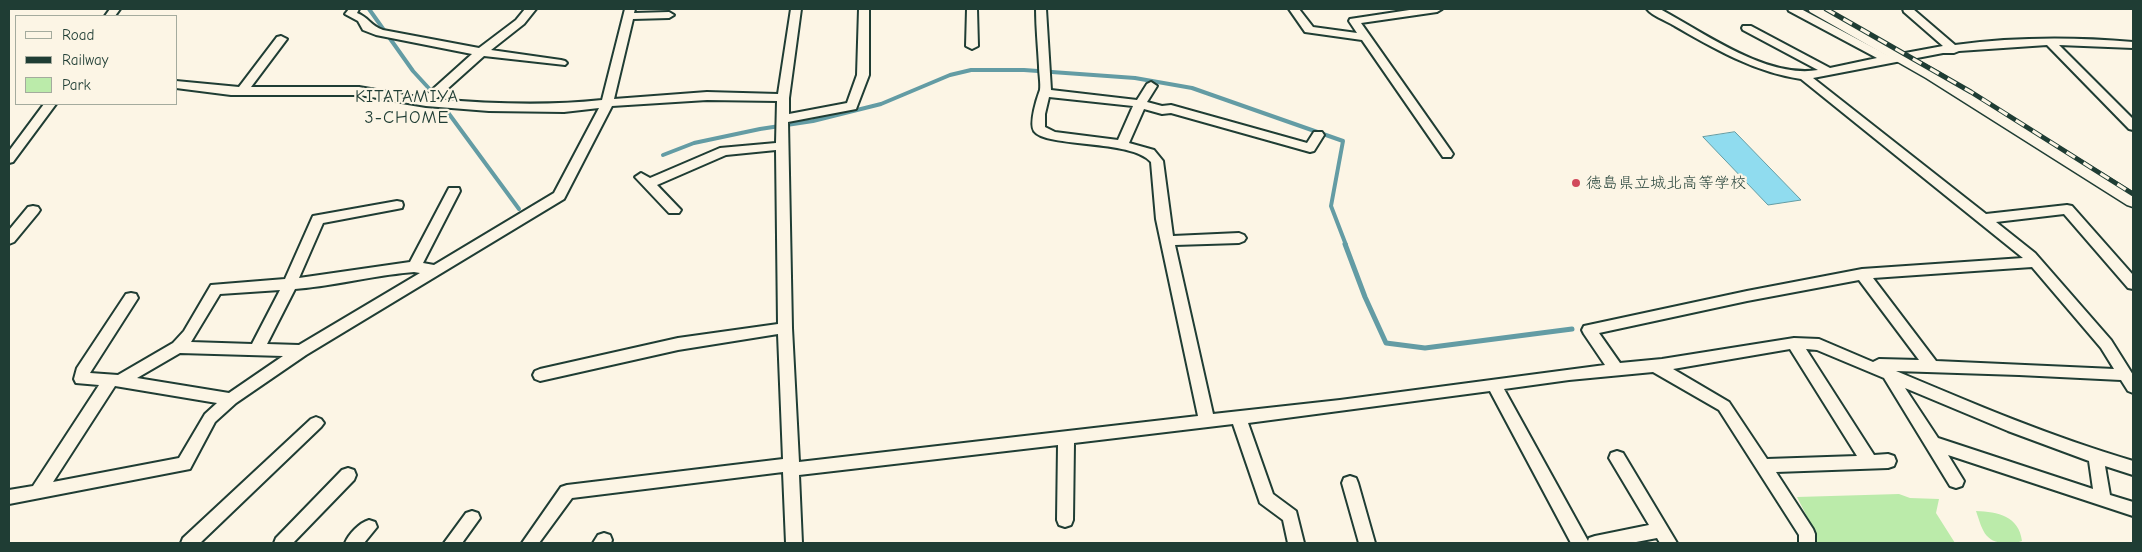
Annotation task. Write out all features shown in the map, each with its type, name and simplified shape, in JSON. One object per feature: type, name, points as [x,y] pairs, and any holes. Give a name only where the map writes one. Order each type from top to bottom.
[{"type":"street","points":[[354,9],[350,14],[362,19],[367,28],[380,33],[481,52],[561,63]]},
{"type":"street","points":[[426,102],[481,52],[520,22],[531,9]]},
{"type":"street","points":[[794,543],[785,328],[782,146],[783,98],[796,9]]},
{"type":"street","points":[[784,119],[852,106],[863,75],[864,9]]},
{"type":"street","points":[[972,9],[972,46]]},
{"type":"street","points":[[1041,9],[1046,87],[1039,114],[1039,129],[1052,135],[1122,145],[1150,153],[1157,161],[1163,219],[1207,422]]},
{"type":"street","points":[[1294,9],[1309,30],[1364,37]]},
{"type":"street","points":[[1437,9],[1354,21],[1447,154]]},
{"type":"street","points":[[1652,9],[1755,64],[1790,75],[1804,76],[1903,57],[2010,43],[2050,42],[2133,45]]},
{"type":"street","points":[[1793,9],[1903,57]]},
{"type":"street","points":[[1815,9],[2133,186]]},
{"type":"street","points":[[1836,9],[1903,57],[2133,201]]},
{"type":"street","points":[[1908,10],[1954,50]]},
{"type":"street","points":[[9,497],[184,464],[210,418],[231,399],[300,352],[559,196],[601,118],[607,103],[628,12],[669,15]]},
{"type":"street","points":[[1747,28],[1828,71]]},
{"type":"street","points":[[242,91],[281,39]]},
{"type":"street","points":[[2050,42],[2133,126]]},
{"type":"street","points":[[1804,76],[1984,219],[2035,262],[2106,344],[2128,374]]},
{"type":"street","points":[[178,84],[242,91],[359,91],[426,102],[525,108],[564,108],[707,96],[783,98]]},
{"type":"street","points":[[1122,145],[1140,104],[1151,86]]},
{"type":"street","points":[[1044,93],[1140,104],[1162,110],[1171,109],[1310,148],[1318,135]]},
{"type":"street","points":[[9,159],[49,105]]},
{"type":"street","points":[[674,210],[644,181],[724,151],[782,146]]},
{"type":"street","points":[[414,268],[454,191]]},
{"type":"street","points":[[256,351],[290,284],[318,219],[397,205]]},
{"type":"street","points":[[1984,219],[2067,209],[2133,284]]},
{"type":"street","points":[[9,239],[33,210]]},
{"type":"street","points":[[1168,242],[1239,238]]},
{"type":"street","points":[[1617,370],[1589,330],[1747,296],[1862,274],[2035,262]]},
{"type":"street","points":[[38,491],[115,381],[178,347],[189,335],[216,289],[318,282],[345,276],[414,268],[435,270]]},
{"type":"street","points":[[1862,274],[1932,367]]},
{"type":"street","points":[[131,298],[84,368],[81,379],[115,381],[231,399]]},
{"type":"street","points":[[540,374],[678,344],[785,328]]},
{"type":"street","points":[[530,543],[567,492],[1066,438],[1340,406],[1569,374],[1654,366],[1794,343],[1819,345],[2024,431],[2096,458],[2133,468]]},
{"type":"street","points":[[1794,343],[1869,461]]},
{"type":"street","points":[[178,347],[300,352]]},
{"type":"street","points":[[1868,365],[2128,374]]},
{"type":"street","points":[[1654,366],[1724,406],[1807,534],[1807,543]]},
{"type":"street","points":[[1888,373],[1956,481]]},
{"type":"street","points":[[1494,384],[1580,543]]},
{"type":"street","points":[[1238,418],[1266,498],[1290,516],[1296,543]]},
{"type":"street","points":[[189,543],[316,422]]},
{"type":"street","points":[[1065,520],[1066,438]]},
{"type":"street","points":[[1932,443],[2133,509]]},
{"type":"street","points":[[1595,543],[1665,537],[1617,458]]},
{"type":"street","points":[[2096,458],[2103,499]]},
{"type":"street","points":[[1764,466],[1888,461]]},
{"type":"street","points":[[282,543],[348,475]]},
{"type":"street","points":[[1350,483],[1367,543]]},
{"type":"street","points":[[458,543],[472,518]]},
{"type":"street","points":[[353,543],[369,527]]},
{"type":"green space","points":[[1899,494],[1910,498],[1939,499],[1936,513],[1955,543],[1816,543],[1817,536],[1797,497]]},
{"type":"green space","points":[[1976,511],[1999,514],[2006,517],[2017,526],[2022,541],[2006,543],[1988,537]]},
{"type":"water","points":[[1735,132],[1801,200],[1768,205],[1703,137]]},
{"type":"waterway","points":[[369,9],[413,71],[435,95]]},
{"type":"waterway","points":[[663,155],[694,143],[760,129],[813,121],[881,104],[950,75],[971,70],[1024,70],[1135,78],[1192,88],[1343,141],[1331,206],[1346,245]]},
{"type":"waterway","points":[[441,103],[519,209]]},
{"type":"waterway","points":[[1345,244],[1365,297],[1386,343],[1425,348],[1572,329]]},
{"type":"railway","points":[[1826,9],[1971,92],[2133,194]]},
{"type":"place","name":"徳島県立城北高等学校","points":[[1576,183]]},
{"type":"district","name":"KITATAMIYA 3-CHOME","points":[[407,107]]}]
